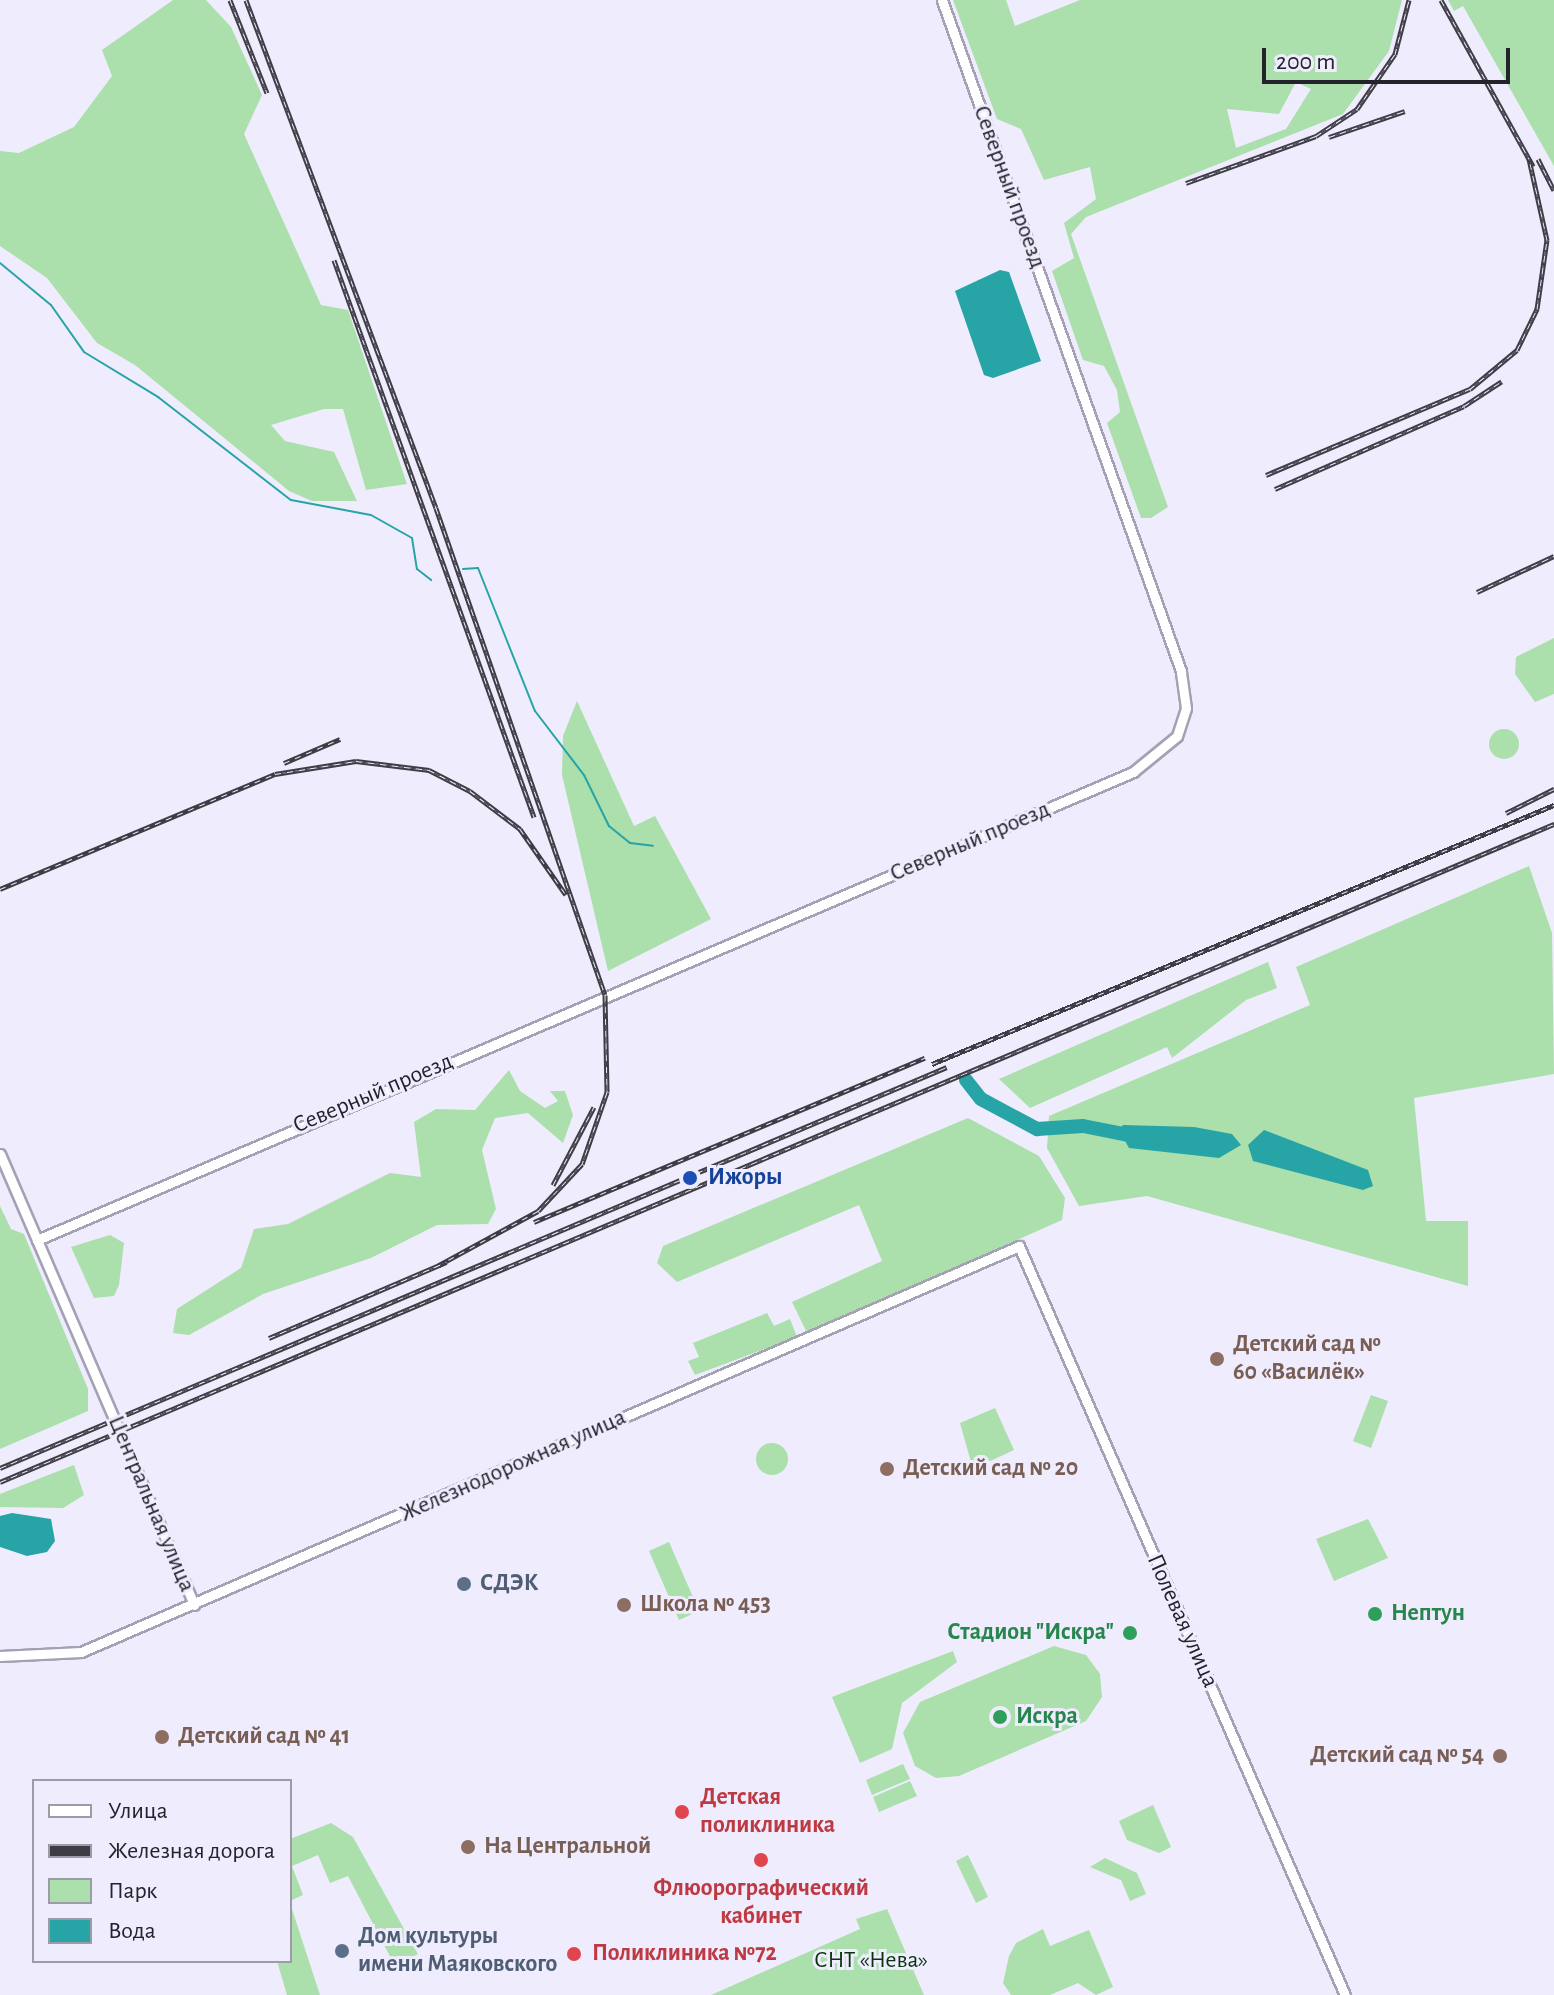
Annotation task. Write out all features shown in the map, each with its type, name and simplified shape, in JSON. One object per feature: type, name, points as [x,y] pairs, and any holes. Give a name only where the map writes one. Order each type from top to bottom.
[{"type":"street","name":"Северный проезд","points":[[37,1240],[1042,812],[1166,751],[1185,721],[1181,671],[942,0]]},
{"type":"street","name":"Центральная улица","points":[[0,1154],[194,1605]]},
{"type":"street","name":"Железнодорожная улица","points":[[0,1656],[81,1652],[1019,1246]]},
{"type":"street","name":"Полевая улица","points":[[1019,1246],[1345,1995]]},
{"type":"green space","points":[[173,0],[206,0],[231,27],[262,95],[244,134],[321,305],[348,310],[407,484],[366,490],[343,409],[324,409],[271,425],[285,441],[334,452],[357,501],[312,501],[289,491],[135,365],[97,343],[47,278],[0,246],[0,151],[19,153],[74,127],[112,76],[102,50]]},
{"type":"green space","points":[[953,0],[1006,0],[1015,26],[1080,0],[1402,0],[1389,51],[1343,114],[1086,217],[1071,234],[1168,507],[1151,518],[1141,518],[1107,423],[1120,412],[1117,390],[1104,366],[1083,360],[1052,271],[1074,258],[1064,223],[1096,199],[1090,167],[1044,180],[1021,129],[997,119]],"holes":[[[1296,82],[1311,89],[1286,129],[1236,148],[1227,109],[1279,114]]]},
{"type":"green space","points":[[1448,0],[1554,0],[1554,166],[1463,6],[1454,11]]},
{"type":"green space","points":[[1554,638],[1554,694],[1535,702],[1515,674],[1516,657]]},
{"type":"green space","points":[[577,701],[634,826],[655,816],[711,919],[608,971],[562,775],[563,736]]},
{"type":"green space","points":[[1504,729],[1515,733],[1519,744],[1515,755],[1504,759],[1493,755],[1489,744],[1493,733]]},
{"type":"green space","points":[[1529,866],[1552,933],[1554,1074],[1414,1098],[1426,1221],[1468,1221],[1468,1286],[1147,1196],[1079,1206],[1047,1148],[1049,1116],[1310,1005],[1296,967]]},
{"type":"green space","points":[[1268,962],[1277,988],[1246,1000],[1172,1058],[1167,1047],[1030,1108],[999,1079]]},
{"type":"green space","points":[[509,1070],[520,1091],[545,1108],[558,1101],[550,1091],[565,1091],[573,1115],[563,1143],[528,1113],[495,1118],[482,1150],[496,1209],[488,1224],[437,1225],[371,1258],[263,1294],[189,1335],[173,1333],[177,1309],[241,1268],[254,1229],[288,1224],[390,1173],[421,1177],[414,1122],[436,1109],[475,1110]]},
{"type":"green space","points":[[968,1118],[1039,1156],[1065,1198],[1062,1220],[807,1333],[792,1302],[882,1261],[859,1205],[677,1282],[657,1263],[663,1246]]},
{"type":"green space","points":[[0,1206],[11,1229],[24,1234],[88,1389],[88,1411],[0,1449]]},
{"type":"green space","points":[[110,1235],[124,1243],[119,1285],[114,1296],[94,1298],[71,1247]]},
{"type":"green space","points":[[767,1313],[774,1326],[790,1319],[797,1337],[695,1375],[688,1361],[699,1357],[693,1343]]},
{"type":"green space","points":[[1371,1395],[1388,1401],[1371,1448],[1353,1441]]},
{"type":"green space","points":[[995,1408],[1014,1450],[973,1469],[960,1423]]},
{"type":"green space","points":[[772,1443],[783,1448],[788,1459],[783,1470],[772,1475],[761,1470],[756,1459],[761,1448]]},
{"type":"green space","points":[[74,1465],[84,1495],[63,1508],[0,1507],[0,1494]]},
{"type":"green space","points":[[1368,1519],[1388,1558],[1334,1581],[1316,1539]]},
{"type":"green space","points":[[669,1542],[699,1611],[679,1620],[649,1551]]},
{"type":"green space","name":"Искра","points":[[1054,1646],[1086,1655],[1100,1674],[1102,1697],[1086,1721],[959,1776],[936,1778],[915,1766],[903,1733],[920,1702]]},
{"type":"green space","points":[[953,1651],[957,1662],[902,1703],[892,1749],[860,1763],[832,1697]]},
{"type":"green space","points":[[903,1764],[910,1779],[872,1795],[866,1780]]},
{"type":"green space","points":[[910,1781],[917,1796],[879,1812],[873,1797]]},
{"type":"green space","points":[[1153,1805],[1171,1847],[1159,1853],[1127,1840],[1119,1821]]},
{"type":"green space","points":[[331,1823],[353,1837],[418,1954],[395,1966],[348,1876],[330,1883],[318,1855],[292,1866],[292,1838]]},
{"type":"green space","points":[[968,1855],[988,1897],[976,1903],[956,1861]]},
{"type":"green space","points":[[1105,1858],[1137,1873],[1146,1894],[1130,1901],[1121,1880],[1090,1867]]},
{"type":"green space","points":[[292,1866],[303,1895],[292,1900]]},
{"type":"green space","points":[[292,1909],[320,1995],[287,1995],[278,1963],[292,1963]]},
{"type":"green space","name":"СНТ «Нева»","points":[[887,1909],[924,1995],[711,1995],[860,1929],[856,1919]]},
{"type":"green space","points":[[1043,1929],[1050,1946],[1089,1930],[1113,1987],[1096,1995],[1078,1983],[1050,1995],[1011,1995],[1003,1983],[1009,1956],[1016,1943]]},
{"type":"water","points":[[1000,270],[1009,272],[1041,361],[993,378],[984,375],[955,291]]},
{"type":"water","points":[[1123,1125],[1194,1127],[1232,1134],[1241,1145],[1219,1158],[1129,1148],[1119,1130]]},
{"type":"water","points":[[1264,1130],[1368,1170],[1373,1186],[1363,1190],[1253,1161],[1248,1145]]},
{"type":"water","points":[[12,1513],[51,1519],[55,1541],[47,1552],[27,1556],[0,1547],[0,1516]]},
{"type":"waterway","points":[[0,263],[51,305],[84,352],[158,397],[291,500],[371,515],[412,538],[417,569],[431,580]]},
{"type":"waterway","points":[[463,569],[478,568],[535,711],[584,775],[609,826],[630,843],[653,846]]},
{"type":"waterway","points":[[966,1080],[981,1099],[1037,1129],[1083,1126],[1134,1136]]},
{"type":"railway","points":[[230,0],[267,93]]},
{"type":"railway","points":[[246,0],[436,508],[605,995],[607,1092],[582,1164],[538,1211],[439,1265]]},
{"type":"railway","points":[[1186,183],[1316,136],[1357,109],[1395,54],[1409,0]]},
{"type":"railway","points":[[1441,0],[1533,166]]},
{"type":"railway","points":[[1329,137],[1405,111]]},
{"type":"railway","points":[[1266,475],[1470,389],[1517,350],[1537,309],[1547,240],[1529,159]]},
{"type":"railway","points":[[1538,159],[1554,190]]},
{"type":"railway","points":[[334,260],[534,817]]},
{"type":"railway","points":[[1275,489],[1464,406],[1502,381]]},
{"type":"railway","points":[[1477,592],[1554,556]]},
{"type":"railway","points":[[284,763],[340,739]]},
{"type":"railway","points":[[0,889],[275,774],[356,761],[429,770],[470,791],[520,829],[566,895]]},
{"type":"railway","points":[[1506,813],[1554,789]]},
{"type":"railway","points":[[932,1064],[1554,805]]},
{"type":"railway","points":[[0,1482],[1554,824]]},
{"type":"railway","points":[[534,1222],[925,1058]]},
{"type":"railway","points":[[0,1468],[947,1067]]},
{"type":"railway","points":[[553,1185],[594,1107]]},
{"type":"railway","points":[[269,1338],[446,1262]]},
{"type":"place","name":"Ижоры","points":[[690,1178]]},
{"type":"place","name":"Детский сад № 60 «Василёк»","points":[[1217,1359]]},
{"type":"place","name":"Детский сад № 20","points":[[887,1469]]},
{"type":"place","name":"СДЭК","points":[[464,1584]]},
{"type":"place","name":"Школа № 453","points":[[624,1605]]},
{"type":"place","name":"Нептун","points":[[1375,1614]]},
{"type":"place","name":"Стадион \"Искра\"","points":[[1130,1633]]},
{"type":"place","name":"Искра","points":[[1000,1717]]},
{"type":"place","name":"Детский сад № 41","points":[[162,1737]]},
{"type":"place","name":"Детский сад № 54","points":[[1500,1756]]},
{"type":"place","name":"Детская поликлиника","points":[[682,1812]]},
{"type":"place","name":"На Центральной","points":[[468,1847]]},
{"type":"place","name":"Флюорографический кабинет","points":[[761,1860]]},
{"type":"place","name":"Дом культуры имени Маяковского","points":[[342,1951]]},
{"type":"place","name":"Поликлиника №72","points":[[574,1954]]}]
